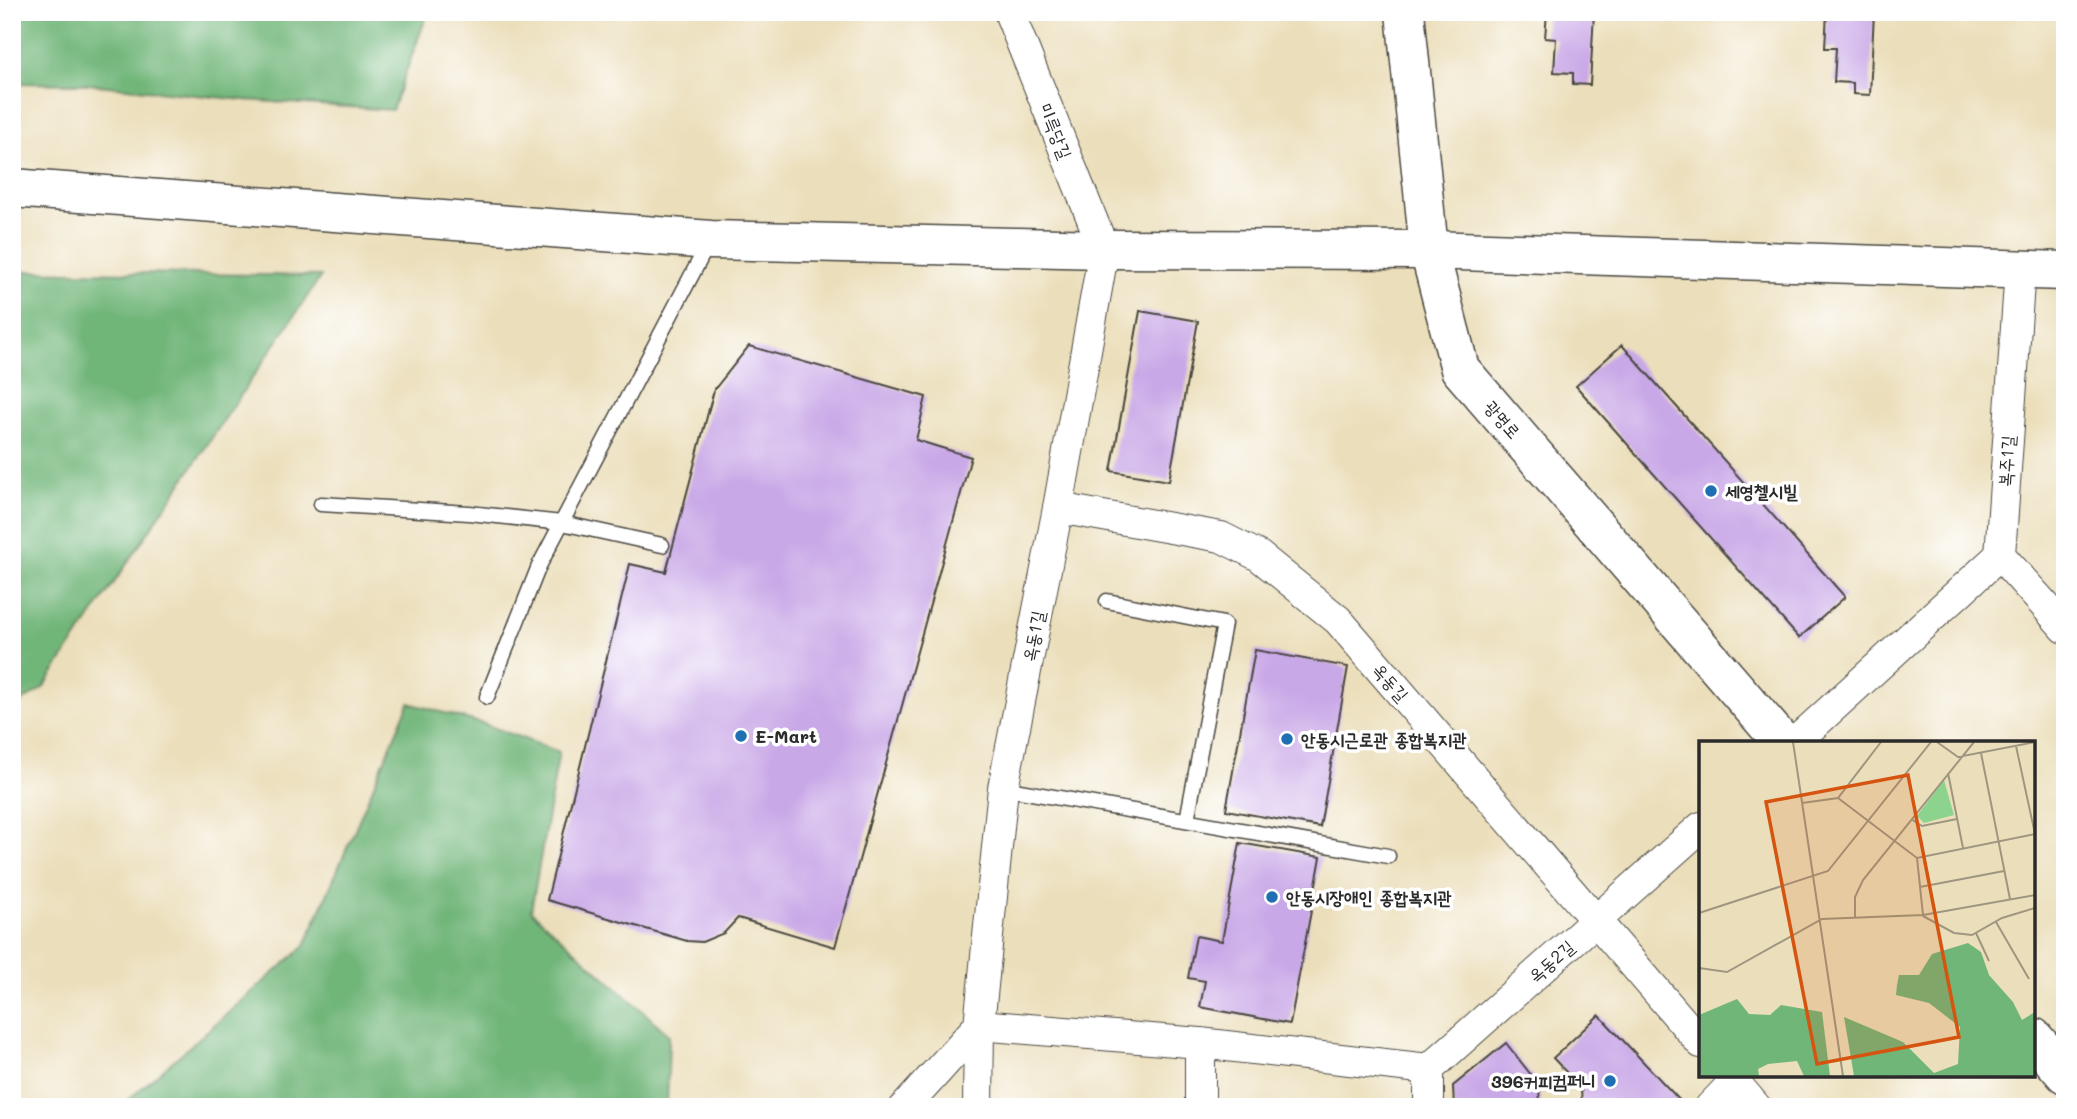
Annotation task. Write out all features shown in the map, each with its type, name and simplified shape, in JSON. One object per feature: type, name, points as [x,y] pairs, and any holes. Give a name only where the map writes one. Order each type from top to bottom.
[{"type":"street","name":"미륵당길","points":[[1009,12],[1104,249]]},
{"type":"street","name":"광명로","points":[[1405,12],[1429,250],[1460,369],[1781,741]]},
{"type":"street","points":[[12,188],[711,240],[1104,249],[1429,250],[2065,271]]},
{"type":"street","name":"옥동1길","points":[[978,1107],[979,1026],[1003,788],[1058,508],[1104,249]]},
{"type":"street","name":"복주1길","points":[[2000,555],[2020,269]]},
{"type":"street","name":"옥동길","points":[[1058,508],[1221,537],[1259,556],[1338,620],[1699,1040]]},
{"type":"street","points":[[1796,741],[2000,555],[2065,628]]},
{"type":"street","name":"옥동2길","points":[[1429,1069],[1699,829]]},
{"type":"street","points":[[905,1107],[979,1026],[1200,1043],[1429,1069],[1429,1107]]},
{"type":"street","points":[[2035,1039],[2065,1074]]},
{"type":"street","points":[[1200,1043],[1200,1107]]},
{"type":"street","points":[[1710,1107],[1732,1079],[1756,1107]]},
{"type":"lane","points":[[487,697],[539,566],[711,240]]},
{"type":"lane","points":[[321,504],[468,513],[562,523],[662,545]]},
{"type":"lane","points":[[1107,601],[1224,624],[1187,820]]},
{"type":"lane","points":[[1003,788],[1388,856]]},
{"type":"green space","points":[[12,12],[428,12],[392,110],[244,100],[88,84],[12,83]]},
{"type":"green space","points":[[12,271],[321,276],[43,688],[12,708]]},
{"type":"green space","points":[[409,703],[484,724],[559,752],[531,911],[669,1035],[667,1107],[120,1107],[305,946]]},
{"type":"building","points":[[1547,12],[1594,12],[1590,85],[1573,84],[1573,73],[1554,72],[1556,39],[1545,38]]},
{"type":"building","points":[[1827,12],[1874,12],[1870,95],[1853,94],[1853,83],[1834,82],[1836,48],[1825,48]]},
{"type":"building","points":[[1140,311],[1198,321],[1169,481],[1111,471]]},
{"type":"building","name":"세영첼시빌","points":[[1622,345],[1845,597],[1799,638],[1576,386]]},
{"type":"building","name":"E-Mart","points":[[749,346],[926,397],[916,440],[971,457],[835,947],[738,918],[724,933],[702,942],[687,941],[547,900],[630,564],[666,572],[714,390]]},
{"type":"building","name":"안동시근로관 종합복지관","points":[[1255,650],[1348,667],[1320,827],[1226,810]]},
{"type":"building","name":"안동시장애인 종합복지관","points":[[1240,843],[1321,857],[1290,1024],[1200,1007],[1205,981],[1188,978],[1196,936],[1222,941]]},
{"type":"building","points":[[1599,1015],[1686,1107],[1582,1107],[1581,1088],[1553,1058]]},
{"type":"building","points":[[1506,1043],[1539,1085],[1540,1107],[1454,1107],[1453,1086]]},
{"type":"place","name":"세영첼시빌","points":[[1711,491]]},
{"type":"place","name":"E-Mart","points":[[741,736]]},
{"type":"place","name":"안동시근로관 종합복지관","points":[[1287,739]]},
{"type":"place","name":"안동시장애인 종합복지관","points":[[1272,897]]},
{"type":"place","name":"396커피컴퍼니","points":[[1610,1081]]}]
